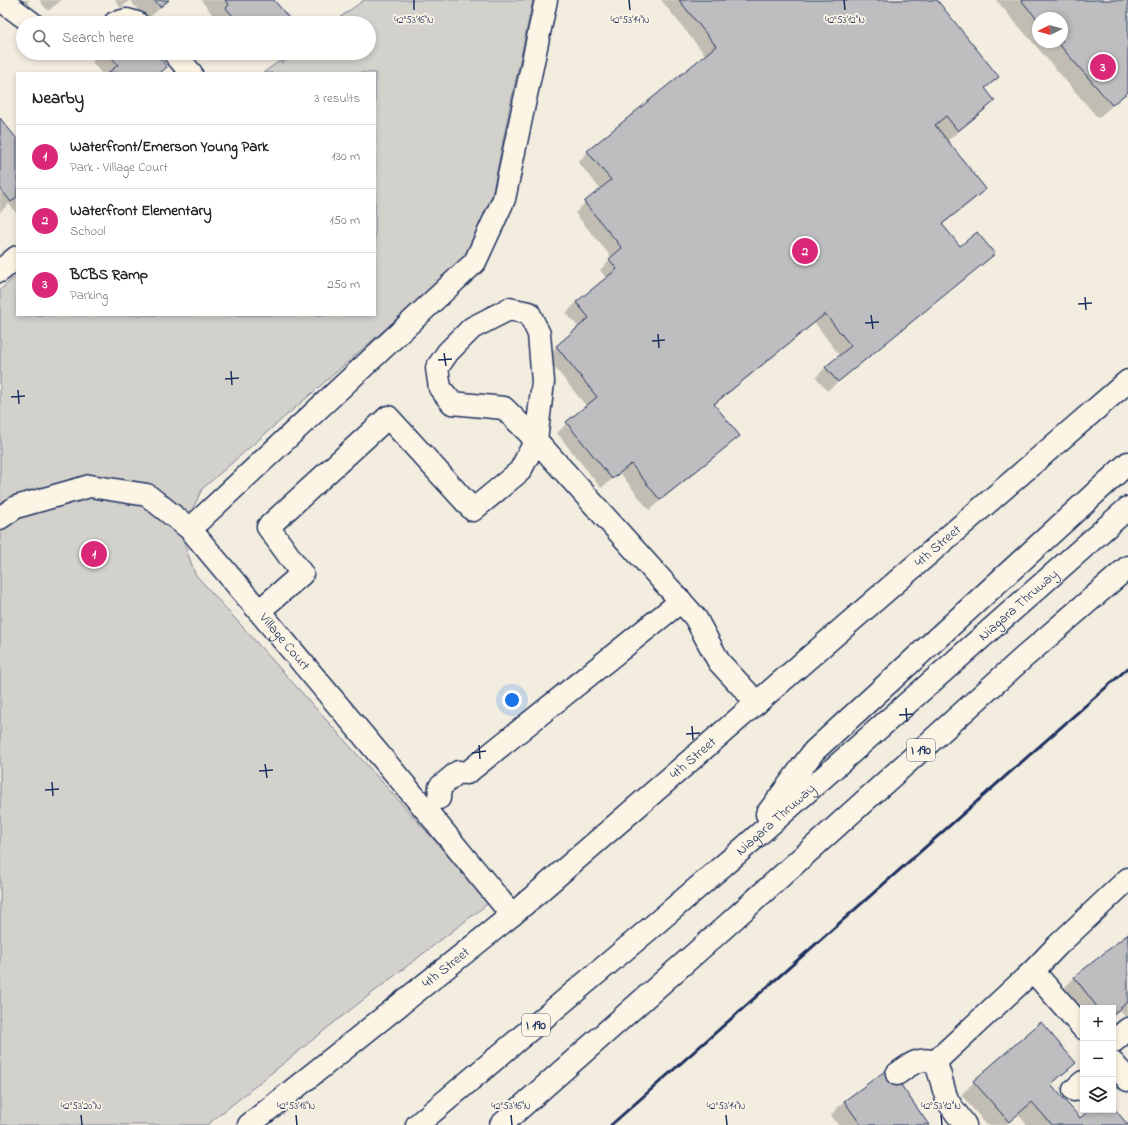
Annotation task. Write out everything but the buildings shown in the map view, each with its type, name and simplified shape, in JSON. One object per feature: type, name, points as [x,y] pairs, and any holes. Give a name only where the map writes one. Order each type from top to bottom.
[{"type":"main road","points":[[1,0],[23,16]]},
{"type":"main road","points":[[190,529],[475,262],[504,199],[546,0]]},
{"type":"main road","points":[[180,60],[190,72]]},
{"type":"main road","points":[[0,271],[16,258]]},
{"type":"main road","points":[[259,611],[302,574],[268,527],[388,417],[473,510],[520,471],[536,440],[543,382],[539,334],[529,313],[509,309],[472,328],[448,352],[437,368],[440,388],[452,403],[504,408],[536,440],[695,617],[719,662],[757,703]]},
{"type":"main road","name":"4th Street","points":[[249,1125],[512,915],[1128,381]]},
{"type":"main road","points":[[738,852],[814,751],[1128,463]]},
{"type":"main road","name":"Village Court","points":[[0,518],[16,507],[90,486],[147,495],[190,529],[259,611],[432,803],[512,915]]},
{"type":"main road","name":"Niagara Thruway","points":[[417,1125],[654,925],[1128,508]]},
{"type":"main road","name":"I 190","points":[[501,1125],[716,935],[1022,658],[1128,567]]},
{"type":"main road","points":[[432,803],[440,787],[458,772],[467,773],[681,601]]},
{"type":"main road","points":[[935,1062],[1034,971],[1057,946],[1128,879]]},
{"type":"main road","points":[[1034,971],[1080,1025]]},
{"type":"main road","points":[[1114,1041],[1128,1029]]},
{"type":"main road","points":[[897,1074],[915,1062],[930,1060],[935,1062],[940,1071],[947,1099],[965,1125]]},
{"type":"main road","points":[[1116,1066],[1128,1080]]},
{"type":"shaded area","points":[[364,0],[533,0],[491,200],[468,257],[202,489],[181,534],[195,574],[490,902],[336,1021],[207,1125],[0,1125],[0,290],[16,276],[16,316],[376,316],[376,72],[264,72],[281,60],[376,60],[376,16],[342,16]]},
{"type":"railway","points":[[611,1125],[1128,668]]},
{"type":"place","name":"BCBS Ramp","points":[[1103,67]]},
{"type":"place","name":"Waterfront Elementary","points":[[805,251]]},
{"type":"place","name":"Waterfront/Emerson Young Park","points":[[94,554]]}]
